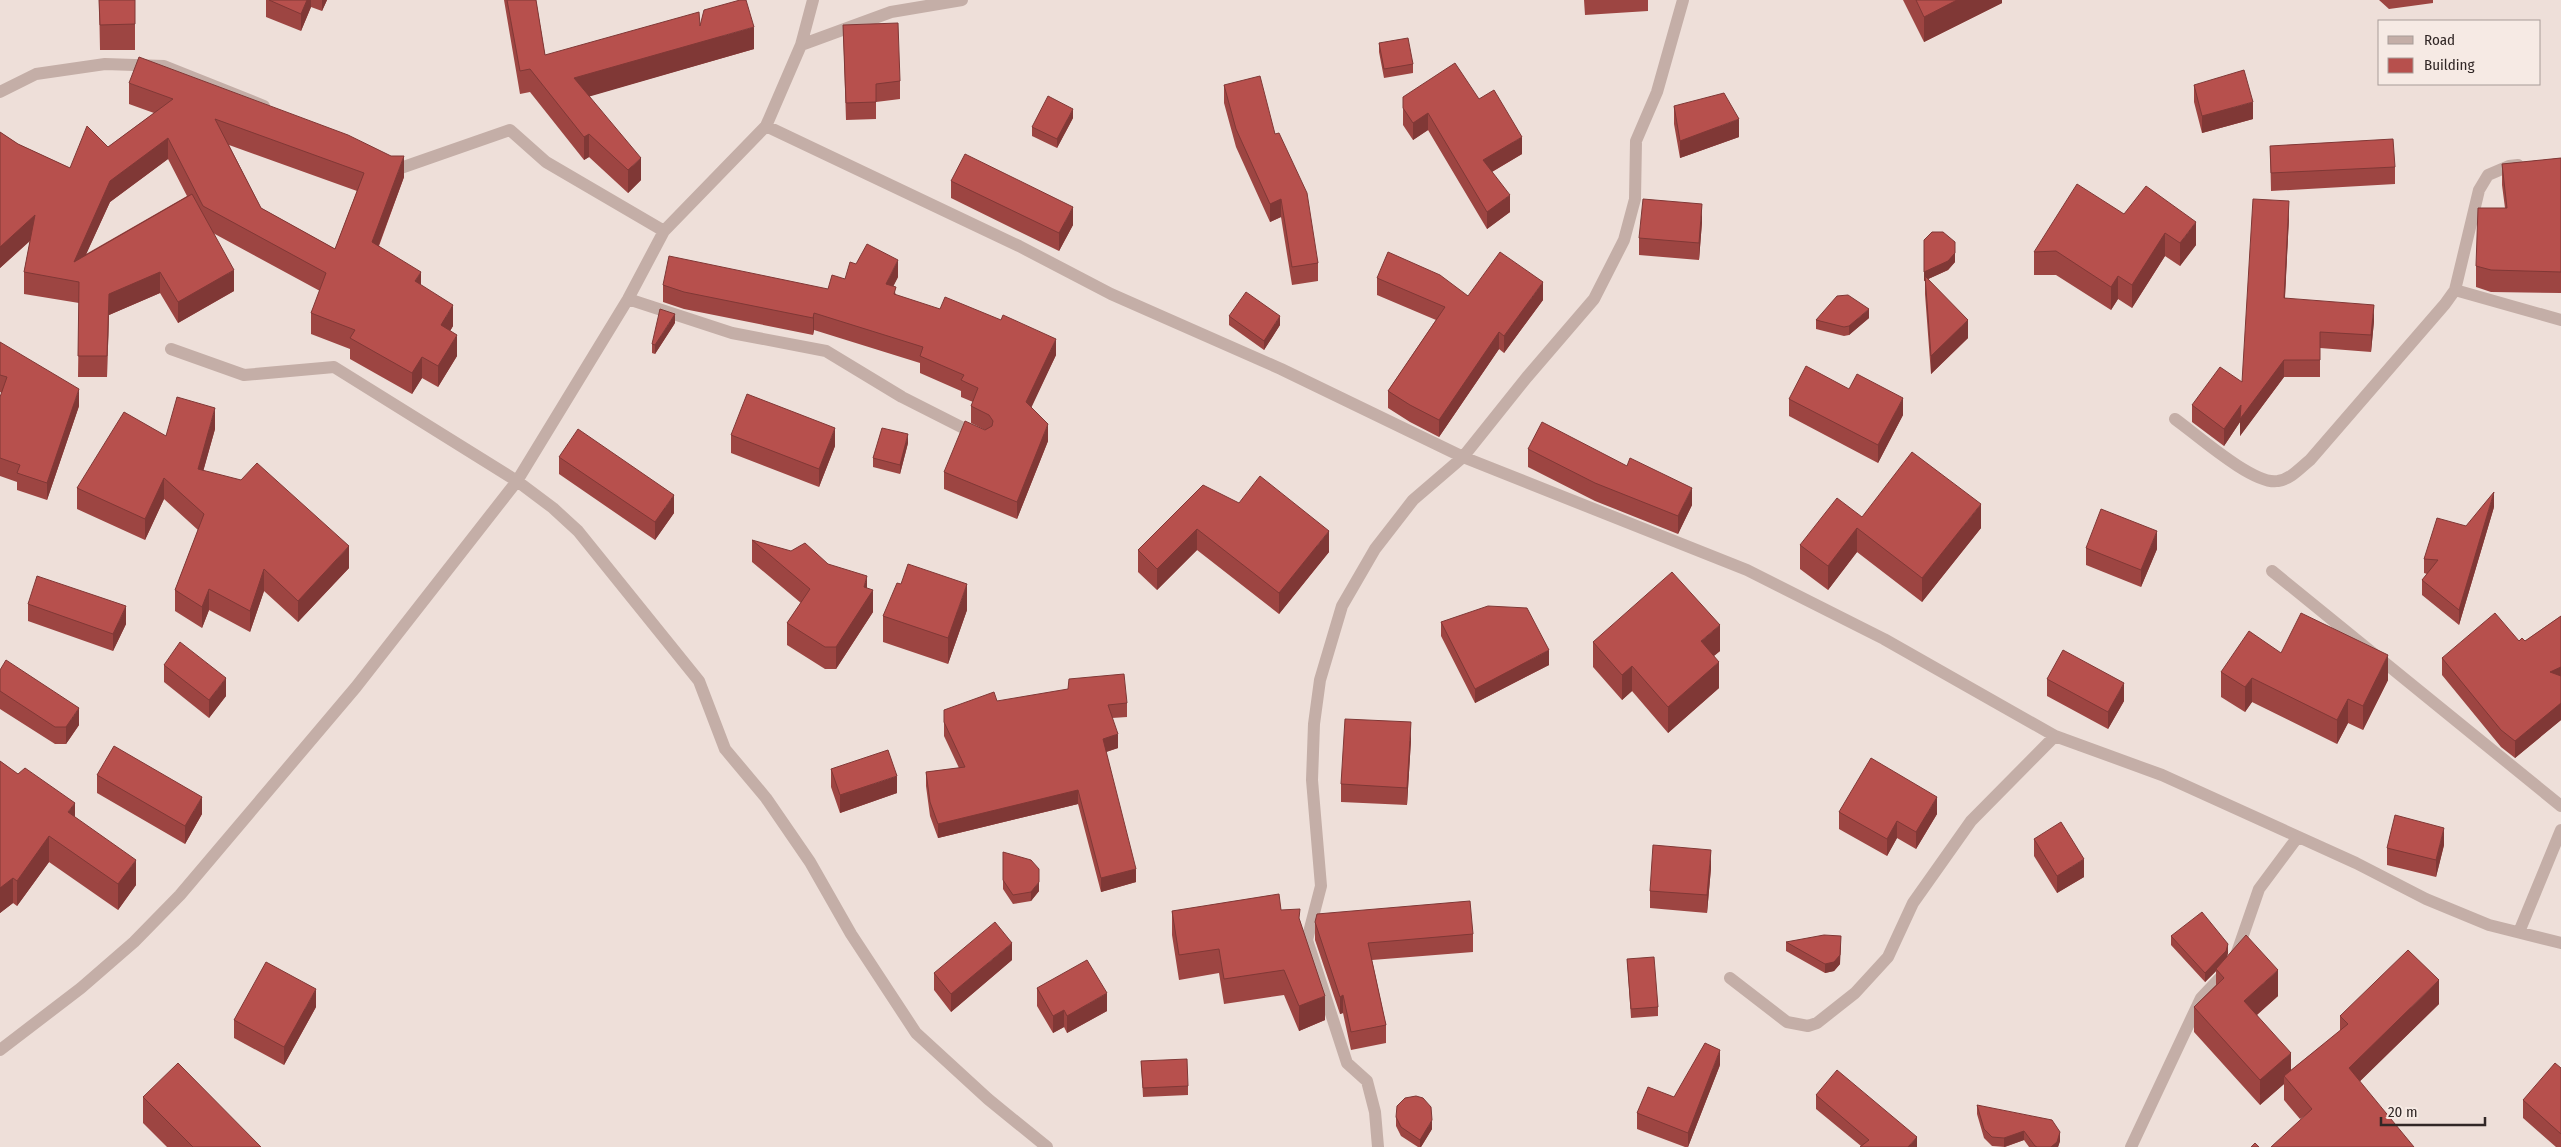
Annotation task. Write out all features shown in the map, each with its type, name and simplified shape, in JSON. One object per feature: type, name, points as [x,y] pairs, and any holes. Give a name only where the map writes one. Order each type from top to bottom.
[{"type":"street","points":[[0,1050],[87,982],[134,942],[180,895],[356,687],[517,481],[628,299],[664,231],[766,126],[801,45],[813,0]]},
{"type":"street","points":[[801,45],[891,12],[962,0]]},
{"type":"street","points":[[1378,1147],[1375,1112],[1367,1082],[1346,1063],[1307,940],[1321,886],[1312,780],[1314,724],[1320,680],[1342,606],[1376,549],[1412,500],[1464,458],[1527,377],[1594,299],[1624,240],[1635,199],[1636,140],[1657,92],[1683,0]]},
{"type":"street","points":[[0,92],[36,74],[105,64],[164,66],[246,97],[273,110]]},
{"type":"street","points":[[766,126],[1019,246],[1111,294],[1281,369],[1464,458],[1747,570],[1884,639],[2055,736],[2162,775],[2297,838],[2356,863],[2426,899],[2489,925],[2561,942]]},
{"type":"street","points":[[378,161],[395,170],[510,130],[546,162],[664,231]]},
{"type":"street","points":[[2175,419],[2252,475],[2270,482],[2288,479],[2310,460],[2455,290],[2479,190],[2488,175],[2509,166],[2535,165]]},
{"type":"street","points":[[2455,290],[2561,320]]},
{"type":"street","points":[[628,299],[732,333],[826,351],[902,397],[985,439]]},
{"type":"street","points":[[171,349],[244,375],[334,367],[517,481],[553,508],[578,531],[699,681],[725,749],[766,798],[810,862],[851,934],[916,1033],[988,1099],[1047,1147]]},
{"type":"street","points":[[2272,571],[2561,806]]},
{"type":"street","points":[[1730,978],[1787,1022],[1808,1026],[1817,1023],[1855,993],[1888,957],[1913,903],[1971,821],[2055,736]]},
{"type":"street","points":[[2519,932],[2561,830]]},
{"type":"street","points":[[2131,1147],[2201,998],[2233,964],[2258,888],[2297,838]]},
{"type":"building","points":[[99,0],[135,0],[135,24],[100,25]]},
{"type":"building","points":[[269,0],[307,0],[301,14]]},
{"type":"building","points":[[507,0],[536,0],[545,55],[699,12],[700,26],[704,10],[740,0],[746,0],[754,27],[574,78],[641,158],[628,170],[589,134],[584,137],[530,69],[520,71]]},
{"type":"building","points":[[1916,0],[1957,0],[1924,17]]},
{"type":"building","points":[[898,23],[900,81],[876,84],[876,102],[846,103],[843,25]]},
{"type":"building","points":[[1408,38],[1413,64],[1384,69],[1379,43]]},
{"type":"building","points":[[139,57],[348,135],[391,156],[404,156],[372,242],[421,272],[415,281],[453,305],[441,325],[457,335],[438,366],[422,357],[412,373],[350,338],[355,330],[311,313],[326,273],[203,206],[168,138],[110,181],[74,262],[192,194],[234,270],[178,302],[160,272],[109,294],[107,356],[78,356],[79,282],[24,272],[35,215],[0,247],[0,132],[18,144],[70,168],[87,126],[108,147],[173,99],[129,83]],"holes":[[[215,119],[364,173],[335,249],[261,208]]]},
{"type":"building","points":[[1455,63],[1479,99],[1494,90],[1522,137],[1483,160],[1510,195],[1487,212],[1428,113],[1413,123],[1403,108],[1403,97]]},
{"type":"building","points":[[2244,70],[2253,102],[2202,116],[2194,85]]},
{"type":"building","points":[[1260,76],[1275,134],[1279,133],[1307,193],[1318,263],[1292,267],[1281,199],[1270,204],[1236,129],[1224,85]]},
{"type":"building","points":[[1724,93],[1739,119],[1680,141],[1674,106]]},
{"type":"building","points":[[1048,96],[1073,109],[1057,139],[1032,127]]},
{"type":"building","points":[[2393,139],[2395,167],[2271,173],[2270,146]]},
{"type":"building","points":[[965,154],[1073,207],[1059,233],[951,181]]},
{"type":"building","points":[[2561,158],[2561,272],[2491,270],[2476,266],[2478,208],[2507,208],[2502,164]]},
{"type":"building","points":[[2077,184],[2124,214],[2146,186],[2196,222],[2180,243],[2165,233],[2132,285],[2118,276],[2111,287],[2056,251],[2034,252]]},
{"type":"building","points":[[1643,199],[1702,204],[1699,243],[1639,238]]},
{"type":"building","points":[[2253,199],[2289,201],[2284,298],[2374,305],[2371,335],[2320,332],[2320,360],[2284,360],[2240,419],[2241,405],[2224,429],[2192,405],[2220,367],[2242,382]]},
{"type":"building","points":[[1932,232],[1943,232],[1955,242],[1955,253],[1948,261],[1924,272],[1924,240]]},
{"type":"building","points":[[867,244],[898,260],[886,284],[896,287],[894,294],[940,309],[945,297],[1001,320],[1003,315],[1056,339],[1026,402],[1048,424],[1017,502],[944,472],[965,421],[985,430],[992,426],[993,421],[989,415],[971,406],[978,388],[961,380],[964,375],[920,356],[923,347],[814,313],[813,318],[684,292],[663,285],[669,256],[828,289],[832,275],[845,279],[850,262],[856,264]]},
{"type":"building","points":[[1388,252],[1440,275],[1468,296],[1500,252],[1543,282],[1504,336],[1499,332],[1439,420],[1388,391],[1445,307],[1377,278]]},
{"type":"building","points":[[1925,276],[1968,320],[1931,356]]},
{"type":"building","points":[[1246,292],[1280,316],[1264,341],[1229,316]]},
{"type":"building","points":[[1848,295],[1869,309],[1849,326],[1844,327],[1816,320],[1837,296]]},
{"type":"building","points":[[660,309],[675,314],[655,345],[652,344]]},
{"type":"building","points":[[0,342],[79,389],[47,483],[17,473],[20,465],[0,458],[0,397],[7,377],[0,375]]},
{"type":"building","points":[[1806,366],[1849,389],[1857,374],[1903,398],[1878,445],[1789,399]]},
{"type":"building","points":[[747,394],[835,428],[819,469],[731,435]]},
{"type":"building","points":[[177,397],[215,408],[198,469],[241,480],[257,463],[349,546],[298,601],[264,569],[250,611],[209,589],[202,607],[175,590],[204,514],[164,478],[145,519],[77,488],[124,412],[166,436]]},
{"type":"building","points":[[1542,422],[1627,466],[1630,458],[1692,488],[1678,516],[1595,483],[1528,449]]},
{"type":"building","points":[[882,428],[908,434],[900,465],[873,458]]},
{"type":"building","points":[[578,429],[674,495],[655,522],[559,457]]},
{"type":"building","points":[[1912,452],[1981,504],[1922,578],[1857,528],[1828,566],[1800,545],[1837,498],[1862,517]]},
{"type":"building","points":[[1260,476],[1329,531],[1279,593],[1197,529],[1157,569],[1138,550],[1203,485],[1239,503]]},
{"type":"building","points":[[2494,492],[2459,610],[2422,580],[2438,560],[2424,559],[2437,518],[2466,526]]},
{"type":"building","points":[[2101,509],[2157,531],[2141,570],[2086,548]]},
{"type":"building","points":[[752,540],[791,551],[805,543],[828,564],[867,576],[864,587],[873,590],[836,647],[825,647],[787,623],[810,589]]},
{"type":"building","points":[[908,564],[967,584],[948,638],[883,616],[897,583],[901,584]]},
{"type":"building","points":[[1672,572],[1720,625],[1701,641],[1719,662],[1668,707],[1632,666],[1622,675],[1593,642]]},
{"type":"building","points":[[37,576],[126,606],[113,634],[28,604]]},
{"type":"building","points":[[1488,606],[1527,608],[1549,650],[1475,689],[1441,622]]},
{"type":"building","points":[[2301,613],[2388,655],[2363,706],[2348,699],[2337,720],[2252,678],[2245,687],[2221,672],[2249,631],[2281,653]]},
{"type":"building","points":[[2495,613],[2519,641],[2522,638],[2525,641],[2561,616],[2561,667],[2550,672],[2561,676],[2561,703],[2515,741],[2501,730],[2442,658]]},
{"type":"building","points":[[180,642],[226,678],[209,700],[164,665]]},
{"type":"building","points":[[2063,650],[2124,683],[2108,712],[2047,679]]},
{"type":"building","points":[[6,660],[79,708],[66,727],[55,727],[0,691],[0,670]]},
{"type":"building","points":[[1124,674],[1127,703],[1108,705],[1118,734],[1103,739],[1136,869],[1101,878],[1078,790],[938,824],[930,802],[926,772],[965,767],[944,722],[944,710],[994,692],[997,701],[1068,689],[1069,679]]},
{"type":"building","points":[[1345,719],[1411,722],[1407,788],[1341,784]]},
{"type":"building","points":[[114,746],[202,797],[185,826],[97,775]]},
{"type":"building","points":[[888,750],[897,776],[840,795],[831,769]]},
{"type":"building","points":[[1871,758],[1937,797],[1916,832],[1897,821],[1887,839],[1839,812]]},
{"type":"building","points":[[0,761],[18,774],[25,768],[75,803],[68,812],[136,860],[118,884],[49,836],[17,881],[13,878],[0,888]]},
{"type":"building","points":[[2395,815],[2444,828],[2436,860],[2387,848]]},
{"type":"building","points":[[2061,822],[2084,859],[2057,876],[2034,839]]},
{"type":"building","points":[[1653,845],[1711,850],[1707,895],[1650,891]]},
{"type":"building","points":[[1003,852],[1031,860],[1039,869],[1039,882],[1031,892],[1013,895],[1003,880]]},
{"type":"building","points":[[1279,894],[1281,910],[1300,909],[1299,918],[1325,996],[1299,1006],[1284,970],[1224,979],[1219,949],[1179,955],[1172,911]]},
{"type":"building","points":[[1470,901],[1473,934],[1368,943],[1386,1025],[1351,1032],[1343,995],[1340,997],[1315,922],[1317,914]]},
{"type":"building","points":[[2202,912],[2228,944],[2226,951],[2205,973],[2171,936]]},
{"type":"building","points":[[995,922],[1012,943],[951,994],[934,973]]},
{"type":"building","points":[[1824,935],[1841,936],[1840,955],[1834,962],[1825,964],[1786,942]]},
{"type":"building","points":[[2246,935],[2278,970],[2244,1001],[2291,1053],[2260,1080],[2194,1007],[2224,978],[2216,969]]},
{"type":"building","points":[[2408,950],[2439,980],[2349,1068],[2414,1147],[2271,1147],[2312,1109],[2284,1076],[2348,1024],[2340,1016]]},
{"type":"building","points":[[1654,957],[1658,1007],[1631,1009],[1627,959]]},
{"type":"building","points":[[1087,960],[1107,993],[1067,1016],[1064,1010],[1053,1016],[1037,988]]},
{"type":"building","points":[[266,962],[316,989],[284,1047],[234,1020]]},
{"type":"building","points":[[1705,1043],[1720,1050],[1688,1133],[1637,1113],[1648,1087],[1674,1097]]},
{"type":"building","points":[[1187,1059],[1188,1086],[1143,1088],[1141,1061]]},
{"type":"building","points":[[178,1063],[261,1147],[193,1147],[143,1097]]},
{"type":"building","points":[[2555,1063],[2561,1068],[2561,1134],[2523,1100]]},
{"type":"building","points":[[1837,1070],[1917,1137],[1908,1147],[1860,1147],[1869,1140],[1816,1095]]},
{"type":"building","points":[[1416,1096],[1423,1098],[1431,1107],[1432,1120],[1420,1140],[1401,1127],[1396,1117],[1397,1106],[1405,1098]]},
{"type":"building","points":[[1977,1105],[2052,1120],[2060,1132],[2057,1142],[2051,1147],[2037,1147],[2024,1131],[2004,1138],[1992,1137],[1984,1129]]},
{"type":"building","points":[[2255,1143],[2259,1147],[2251,1147]]}]
